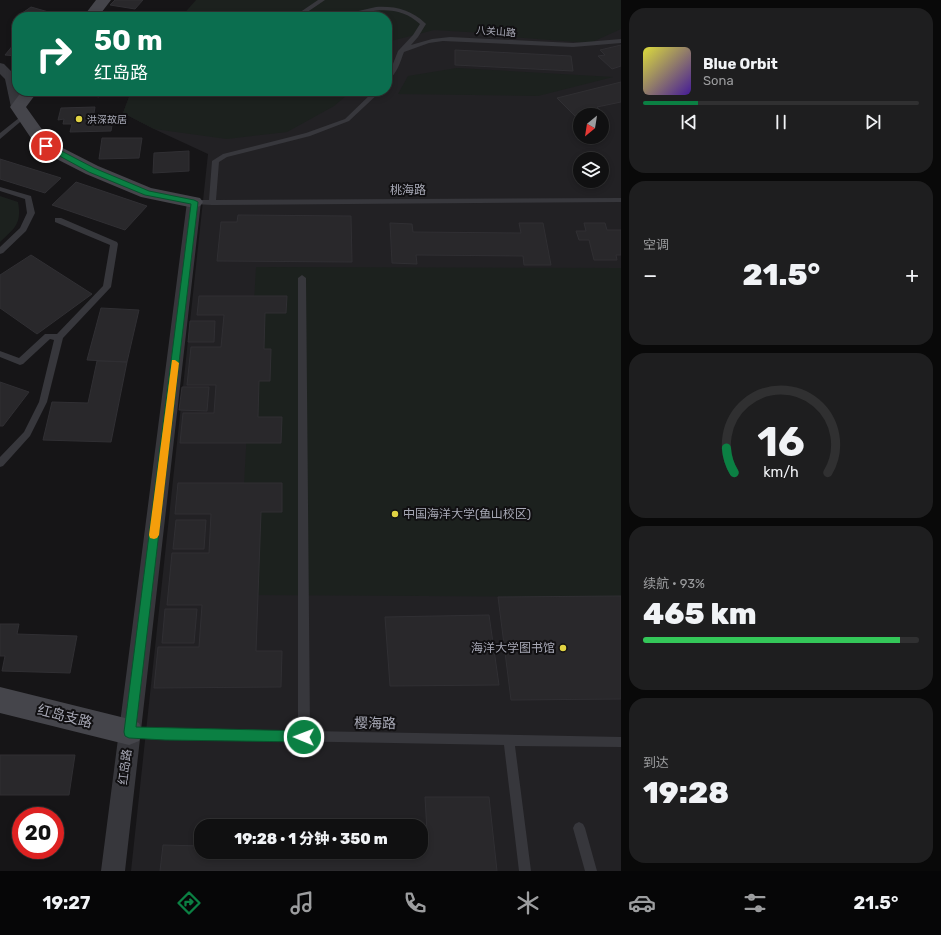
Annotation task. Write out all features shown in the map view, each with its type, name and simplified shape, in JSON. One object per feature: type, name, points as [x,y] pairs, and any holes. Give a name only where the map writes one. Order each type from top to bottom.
[{"type":"street","points":[[94,12],[104,0]]},
{"type":"street","points":[[0,67],[11,78],[12,84]]},
{"type":"street","points":[[14,96],[16,108],[46,146],[92,170],[147,193],[203,202]]},
{"type":"street","points":[[16,108],[26,96]]},
{"type":"street","name":"红岛路","points":[[113,871],[129,732],[203,202]]},
{"type":"street","name":"红岛支路","points":[[0,700],[129,732]]},
{"type":"lane","points":[[304,12],[322,0]]},
{"type":"lane","points":[[359,12],[384,9],[402,9],[417,17],[423,24],[416,36],[401,52],[392,72]]},
{"type":"lane","name":"八关山路","points":[[401,52],[422,43],[455,39],[570,47],[621,42]]},
{"type":"lane","points":[[203,202],[216,161],[225,155],[308,135],[347,120],[373,96]]},
{"type":"lane","points":[[0,137],[16,108]]},
{"type":"lane","points":[[0,189],[28,198],[31,213],[23,229],[0,251]]},
{"type":"lane","name":"桃海路","points":[[203,202],[621,200]]},
{"type":"lane","points":[[0,463],[27,434],[43,402],[59,337],[107,287],[114,244],[58,220]]},
{"type":"lane","points":[[302,278],[304,737]]},
{"type":"lane","points":[[0,354],[20,362],[48,336],[59,337]]},
{"type":"lane","name":"樱海路","points":[[129,732],[304,737],[621,742]]},
{"type":"lane","points":[[509,740],[525,871]]},
{"type":"lane","points":[[580,828],[591,871]]},
{"type":"shaded area","points":[[196,0],[621,0],[621,29],[590,43],[434,30],[392,41],[392,12],[185,12]]},
{"type":"shaded area","name":"中国海洋大学(鱼山校区)","points":[[621,0],[621,871],[131,871],[208,154],[123,113],[130,96],[392,96],[392,17]]},
{"type":"shaded area","points":[[457,68],[613,77],[538,96],[398,94],[408,76]]},
{"type":"shaded area","points":[[346,96],[334,106],[287,132],[227,139],[154,129],[123,113],[129,97]]},
{"type":"shaded area","points":[[0,196],[18,202],[19,216],[16,225],[0,242]]},
{"type":"shaded area","points":[[256,267],[621,268],[621,597],[238,595]]},
{"type":"building","points":[[115,0],[143,0],[135,9],[110,5]]},
{"type":"building","points":[[31,7],[48,12],[24,12]]},
{"type":"building","points":[[621,45],[621,66],[612,69],[598,56],[605,55],[600,50]]},
{"type":"building","points":[[12,46],[12,56],[5,55]]},
{"type":"building","points":[[455,50],[571,56],[573,71],[455,65]]},
{"type":"building","points":[[621,82],[621,102],[597,107],[598,108],[573,108],[573,114],[557,98]]},
{"type":"building","name":"洪深故居","points":[[95,107],[93,120],[113,120],[111,131],[70,132],[72,124],[63,124],[64,119],[58,120],[61,108]]},
{"type":"building","points":[[102,138],[142,138],[139,158],[99,159]]},
{"type":"building","points":[[189,151],[189,171],[153,173],[154,153]]},
{"type":"building","points":[[0,159],[61,178],[45,193],[0,179]]},
{"type":"building","points":[[76,182],[147,206],[125,230],[52,205]]},
{"type":"building","points":[[238,215],[351,216],[352,262],[217,261],[221,222],[237,222]]},
{"type":"building","points":[[390,223],[412,224],[413,232],[521,233],[519,223],[543,223],[551,265],[524,265],[523,256],[416,255],[417,264],[392,263]]},
{"type":"building","points":[[584,223],[605,223],[607,230],[621,230],[621,255],[616,255],[617,260],[594,260],[589,240],[579,240],[576,231],[586,231]]},
{"type":"building","points":[[31,255],[92,294],[37,334],[0,308],[0,275]]},
{"type":"building","points":[[199,296],[287,296],[286,313],[265,313],[264,349],[271,349],[270,381],[259,381],[258,417],[282,417],[281,443],[180,443],[183,413],[214,413],[216,385],[187,385],[191,347],[221,347],[224,315],[197,315]]},
{"type":"building","points":[[101,308],[139,310],[127,362],[87,360]]},
{"type":"building","points":[[190,321],[215,321],[214,342],[188,342]]},
{"type":"building","points":[[97,361],[127,362],[111,442],[43,440],[52,402],[88,403]]},
{"type":"building","points":[[0,382],[29,392],[3,426],[0,426]]},
{"type":"building","points":[[182,387],[209,387],[207,411],[179,410]]},
{"type":"building","points":[[178,483],[282,483],[282,512],[261,512],[256,651],[282,651],[281,687],[154,688],[158,647],[199,647],[202,605],[167,605],[172,553],[209,553],[211,514],[175,514]]},
{"type":"building","points":[[176,520],[206,520],[204,549],[173,549]]},
{"type":"building","name":"海洋大学图书馆","points":[[621,596],[621,699],[511,700],[498,597]]},
{"type":"building","points":[[165,609],[197,609],[194,643],[162,643]]},
{"type":"building","points":[[489,615],[499,685],[390,686],[385,617]]},
{"type":"building","points":[[0,624],[19,624],[17,634],[77,636],[70,673],[2,671],[5,656],[0,656]]},
{"type":"building","points":[[0,755],[75,755],[69,795],[0,795]]},
{"type":"building","points":[[425,797],[489,797],[497,871],[160,871],[163,845],[194,846],[194,859],[428,859],[428,819],[426,819]]},
{"type":"slow traffic","points":[[154,535],[175,363]]},
{"type":"place","name":"洪深故居","points":[[79,119]]},
{"type":"place","name":"中国海洋大学(鱼山校区)","points":[[395,514]]},
{"type":"place","name":"海洋大学图书馆","points":[[563,648]]},
{"type":"route","points":[[46,146],[92,170],[147,193],[194,202],[129,732],[304,737]]}]
